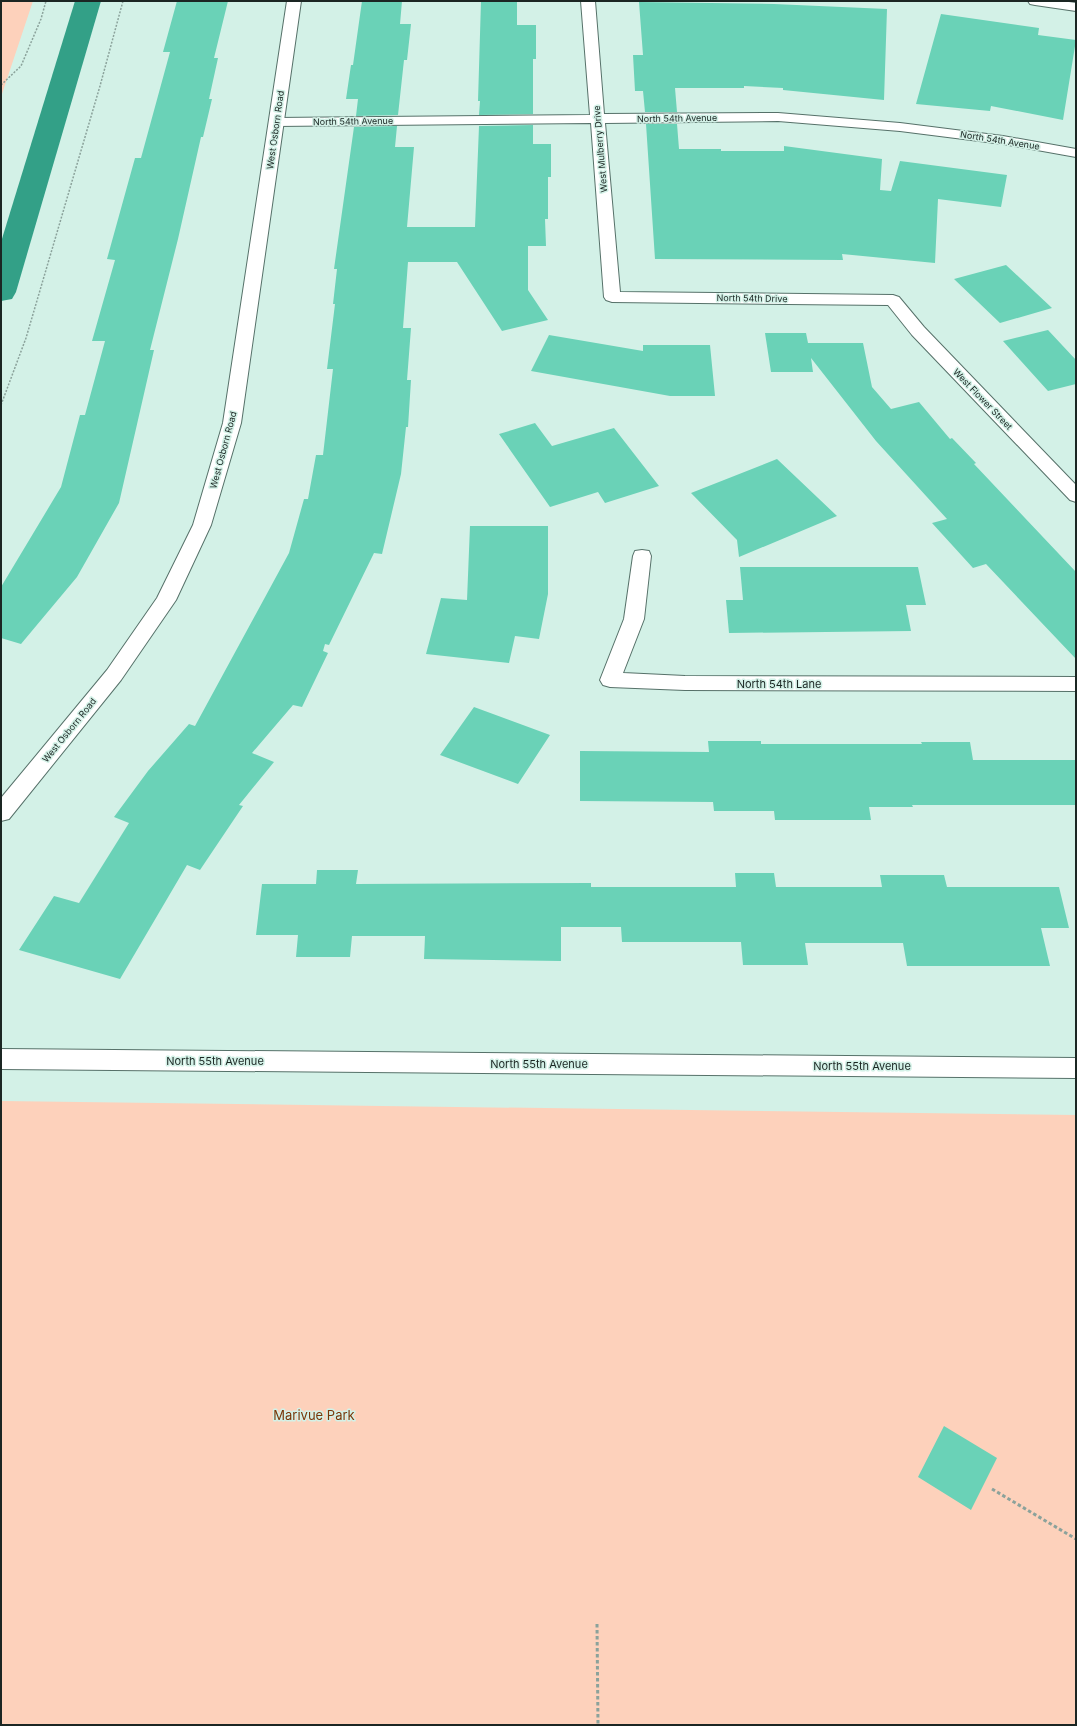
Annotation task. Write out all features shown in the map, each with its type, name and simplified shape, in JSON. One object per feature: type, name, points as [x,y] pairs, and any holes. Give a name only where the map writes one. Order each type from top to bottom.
[{"type":"street","name":"West Osborn Road","points":[[1,813],[114,675],[166,600],[202,525],[232,423],[294,1]]},
{"type":"street","name":"West Mulberry Drive","points":[[588,1],[612,297]]},
{"type":"street","points":[[1035,1],[1076,7]]},
{"type":"street","name":"North 54th Avenue","points":[[276,122],[778,117],[916,129],[1003,140],[1076,153]]},
{"type":"street","name":"North 54th Drive","points":[[612,297],[892,300]]},
{"type":"street","name":"West Flower Street","points":[[892,300],[918,331],[1076,496]]},
{"type":"street","name":"North 54th Lane","points":[[642,556],[634,619],[610,680],[684,683],[1076,684]]},
{"type":"street","name":"North 55th Avenue","points":[[1,1059],[1076,1068]]},
{"type":"path","points":[[1,85],[20,66],[41,19],[46,1]]},
{"type":"path","points":[[1,405],[26,338],[100,86],[123,1]]},
{"type":"path","points":[[992,1489],[1076,1539]]},
{"type":"path","points":[[597,1624],[598,1725]]},
{"type":"green space","points":[[1,1],[33,1],[1,97]]},
{"type":"green space","name":"Marivue Park","points":[[1,1101],[1076,1115],[1076,1725],[1,1725]]},
{"type":"building","points":[[177,1],[228,1],[214,58],[218,58],[209,99],[212,99],[203,137],[201,137],[178,239],[150,350],[154,350],[119,503],[77,577],[21,644],[1,638],[1,587],[61,487],[80,415],[85,415],[105,341],[92,341],[115,260],[107,259],[135,158],[141,158],[170,52],[163,52]]},
{"type":"building","points":[[362,1],[402,1],[400,24],[411,24],[407,60],[404,60],[398,115],[356,116],[358,99],[346,99],[351,65],[353,65]]},
{"type":"building","points":[[481,1],[517,1],[517,25],[536,25],[536,59],[533,59],[533,114],[479,115],[480,101],[478,101]]},
{"type":"building","points":[[639,2],[774,4],[887,9],[884,100],[783,90],[783,88],[744,86],[744,88],[675,88],[677,112],[645,112],[643,91],[635,91],[633,55],[643,55]]},
{"type":"building","points":[[941,14],[1039,28],[1038,35],[1076,40],[1063,120],[991,106],[990,111],[916,104]]},
{"type":"building","points":[[646,124],[677,124],[679,149],[784,151],[784,146],[882,159],[880,190],[891,191],[900,161],[1007,175],[1001,207],[938,199],[935,263],[842,254],[843,260],[655,259]]},
{"type":"building","points":[[533,125],[533,144],[551,144],[551,177],[548,177],[548,219],[545,219],[546,246],[528,246],[528,290],[548,320],[502,331],[457,262],[408,262],[403,328],[411,328],[407,380],[411,380],[408,427],[406,427],[401,474],[382,554],[374,553],[329,645],[325,644],[323,651],[328,653],[302,707],[293,705],[252,753],[274,762],[239,805],[243,806],[200,870],[187,865],[120,979],[19,950],[54,896],[79,903],[129,823],[114,817],[148,771],[189,724],[195,726],[289,553],[304,499],[308,499],[316,455],[323,455],[333,369],[327,369],[335,304],[333,304],[337,269],[334,269],[354,127],[397,126],[395,147],[414,147],[407,227],[475,227],[479,126]]},
{"type":"building","points":[[1006,265],[1052,308],[1000,323],[954,279]]},
{"type":"building","points":[[1048,330],[1076,360],[1076,384],[1048,391],[1003,341]]},
{"type":"building","points":[[765,333],[806,333],[808,343],[863,343],[872,387],[891,409],[919,402],[950,439],[952,438],[976,463],[974,464],[1076,572],[1076,659],[986,564],[973,568],[932,523],[947,519],[876,441],[811,358],[813,372],[771,372]]},
{"type":"building","points":[[549,335],[643,351],[643,345],[710,345],[715,396],[670,396],[531,371]]},
{"type":"building","points":[[535,423],[552,446],[614,428],[659,486],[605,503],[598,492],[550,507],[499,434]]},
{"type":"building","points":[[777,459],[837,516],[739,557],[737,540],[691,493]]},
{"type":"building","points":[[470,526],[548,526],[548,594],[539,639],[515,636],[509,663],[426,654],[441,598],[467,600]]},
{"type":"building","points":[[740,567],[918,567],[926,605],[906,605],[911,631],[729,633],[726,600],[743,600]]},
{"type":"building","points":[[474,707],[550,735],[518,784],[440,755]]},
{"type":"building","points":[[708,741],[761,741],[761,744],[922,744],[921,742],[970,742],[973,760],[1076,760],[1076,805],[912,805],[913,807],[869,807],[871,820],[775,820],[774,811],[714,811],[713,802],[580,801],[580,751],[709,752]]},
{"type":"building","points":[[317,870],[358,870],[356,884],[591,883],[591,887],[736,887],[735,873],[774,873],[776,887],[882,887],[880,875],[944,875],[947,887],[1059,887],[1069,928],[1041,928],[1050,966],[907,966],[903,943],[805,943],[808,965],[743,965],[741,942],[622,942],[621,927],[561,927],[561,961],[424,959],[425,936],[352,936],[350,957],[296,957],[298,935],[256,935],[262,884],[316,884]]},
{"type":"building","points":[[944,1426],[997,1458],[971,1510],[918,1477]]},
{"type":"waterway","points":[[1,292],[88,1]]}]
